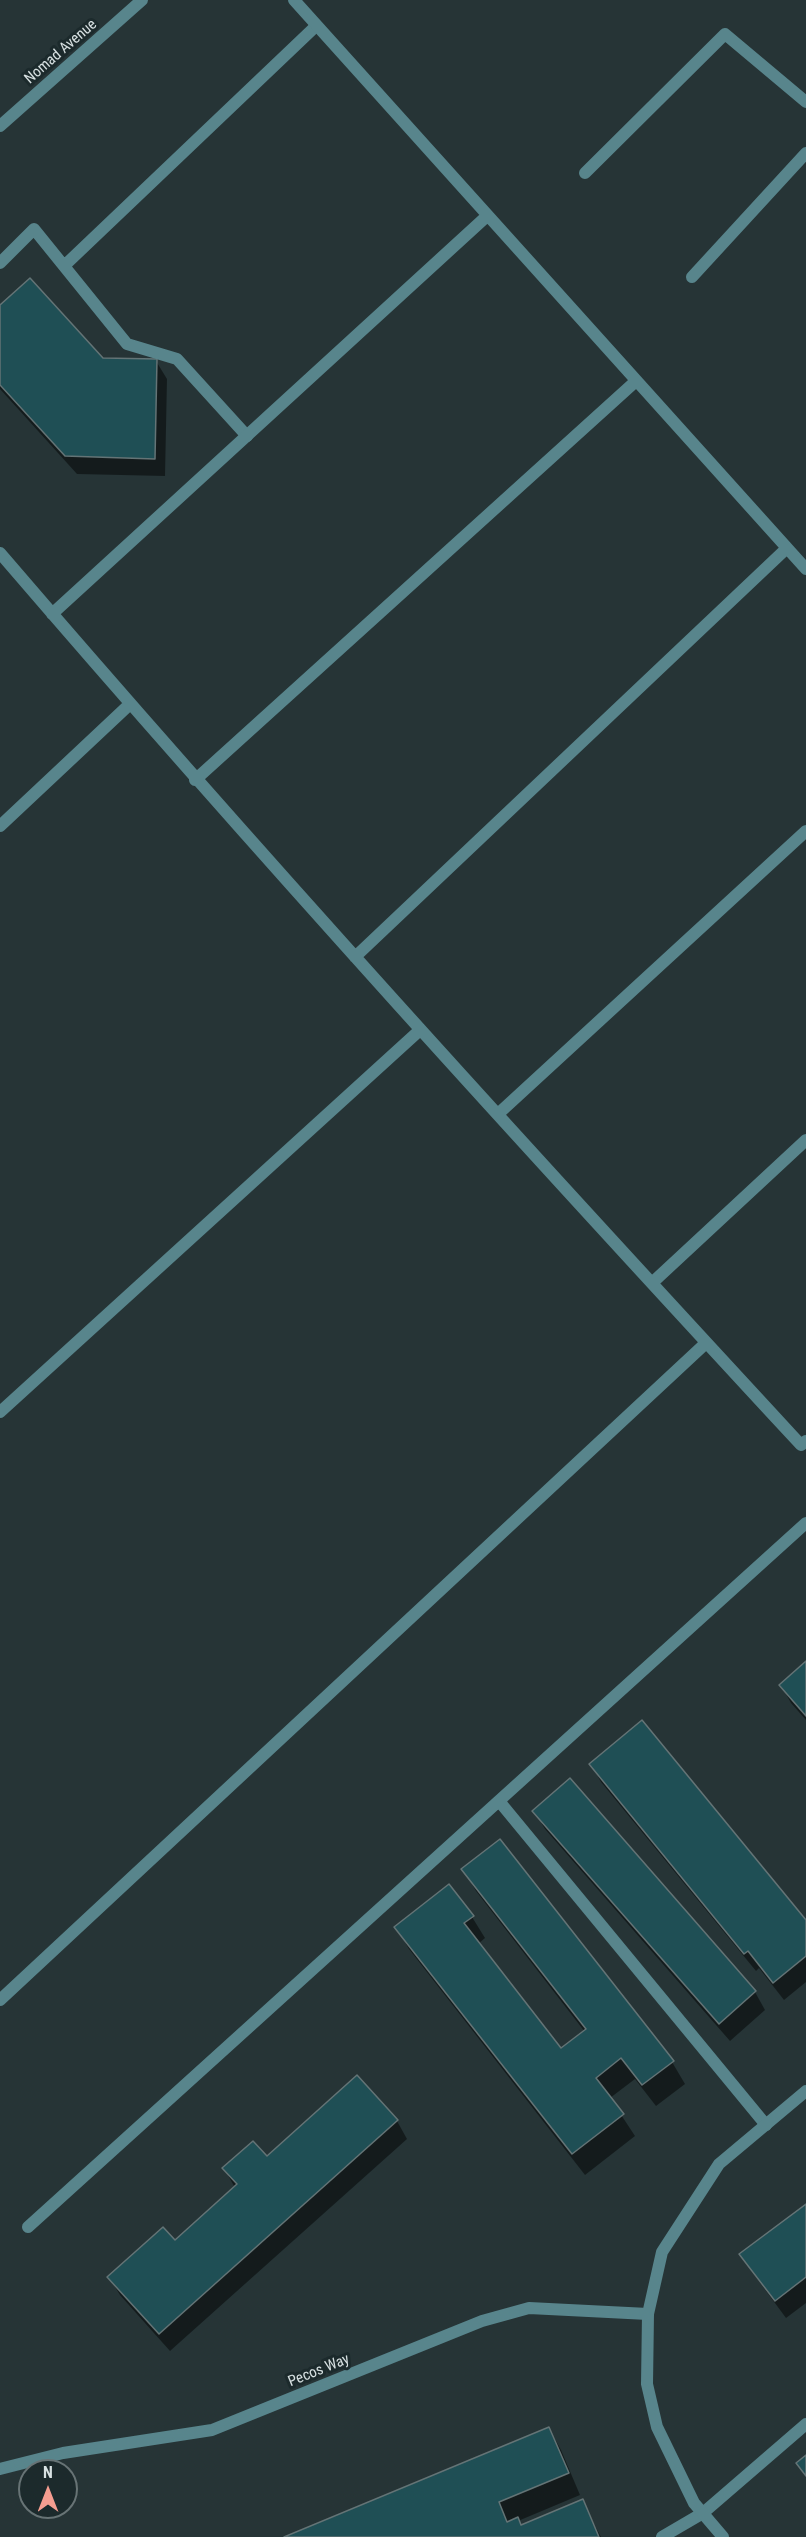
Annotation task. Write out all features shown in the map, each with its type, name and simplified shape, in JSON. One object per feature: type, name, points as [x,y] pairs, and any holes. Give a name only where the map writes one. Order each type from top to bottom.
[{"type":"street","name":"Nomad Avenue","points":[[0,126],[142,0]]},
{"type":"street","points":[[294,0],[806,569]]},
{"type":"street","points":[[64,266],[316,26]]},
{"type":"street","points":[[585,172],[725,34],[806,102]]},
{"type":"street","points":[[692,277],[806,153]]},
{"type":"street","points":[[52,614],[487,216]]},
{"type":"street","points":[[0,262],[34,229],[127,344],[177,358],[247,436]]},
{"type":"street","points":[[195,780],[636,381]]},
{"type":"street","points":[[355,957],[787,548]]},
{"type":"street","points":[[0,554],[195,780],[420,1030],[801,1445],[806,1441]]},
{"type":"street","points":[[0,826],[130,704]]},
{"type":"street","points":[[498,1114],[806,831]]},
{"type":"street","points":[[0,1412],[420,1030]]},
{"type":"street","points":[[652,1283],[806,1140]]},
{"type":"street","points":[[0,2000],[706,1342]]},
{"type":"street","points":[[28,2227],[806,1523]]},
{"type":"street","points":[[499,1801],[766,2124]]},
{"type":"street","points":[[723,2537],[694,2503],[657,2427],[647,2384],[648,2314],[662,2252],[719,2164],[806,2091]]},
{"type":"street","name":"Pecos Way","points":[[0,2469],[63,2453],[212,2430],[482,2320],[529,2308],[648,2314]]},
{"type":"street","points":[[662,2537],[703,2513],[806,2424]]},
{"type":"building","points":[[30,278],[103,358],[157,359],[155,459],[65,456],[0,385],[0,305]]},
{"type":"building","points":[[806,1661],[806,1716],[779,1685]]},
{"type":"building","points":[[642,1720],[806,1920],[806,1956],[773,1983],[748,1951],[744,1954],[589,1764]]},
{"type":"building","points":[[570,1778],[756,1991],[719,2024],[532,1811]]},
{"type":"building","points":[[500,1839],[674,2061],[642,2085],[621,2058],[596,2078],[624,2114],[572,2154],[394,1927],[449,1884],[474,1916],[464,1923],[561,2048],[586,2029],[461,1869]]},
{"type":"building","points":[[357,2075],[398,2120],[159,2334],[107,2277],[163,2227],[175,2240],[237,2184],[222,2168],[253,2141],[267,2156]]},
{"type":"building","points":[[806,2204],[806,2277],[775,2301],[739,2254]]},
{"type":"building","points":[[549,2427],[569,2473],[499,2502],[507,2522],[518,2517],[521,2525],[583,2499],[599,2537],[284,2537]]},
{"type":"building","points":[[806,2455],[806,2476],[796,2463]]}]
